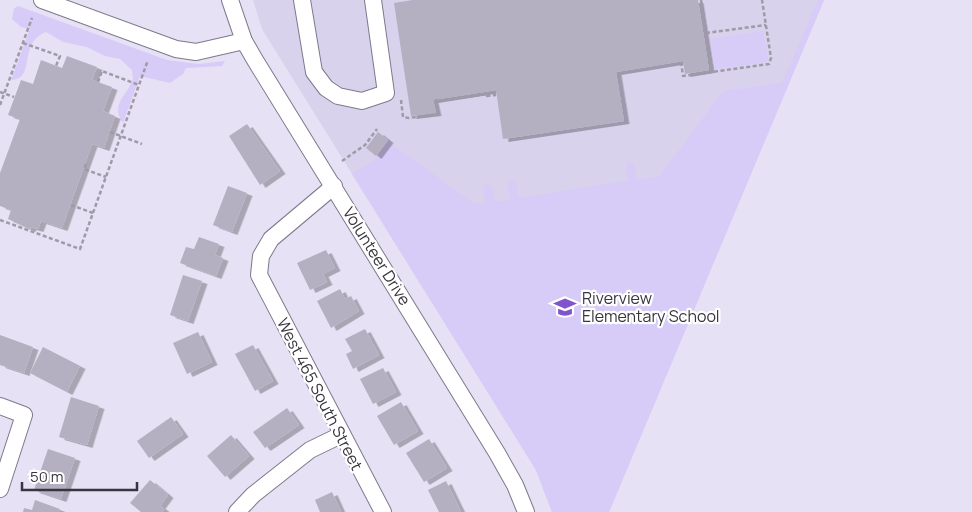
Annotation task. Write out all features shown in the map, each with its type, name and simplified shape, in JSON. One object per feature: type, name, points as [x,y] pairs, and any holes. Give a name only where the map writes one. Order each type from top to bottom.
[{"type":"street","points":[[42,0],[176,49],[196,52],[244,41]]},
{"type":"street","name":"Volunteer Drive","points":[[230,0],[244,41],[497,453],[515,485],[526,512]]},
{"type":"street","points":[[302,0],[314,72],[326,88],[338,96],[362,101],[386,93],[373,0]]},
{"type":"street","name":"West 465 South Street","points":[[334,186],[271,239],[261,256],[259,275],[382,512]]},
{"type":"street","points":[[0,406],[24,415],[0,489]]},
{"type":"street","points":[[236,512],[253,494],[310,450],[341,435]]},
{"type":"path","points":[[701,0],[712,72]]},
{"type":"path","points":[[681,62],[683,76],[769,64],[771,58],[762,0]]},
{"type":"path","points":[[0,105],[32,18]]},
{"type":"path","points":[[706,33],[766,25]]},
{"type":"path","points":[[23,43],[60,56],[56,66]]},
{"type":"path","points":[[0,220],[80,249],[148,60]]},
{"type":"path","points":[[98,82],[102,72],[139,84]]},
{"type":"path","points":[[0,92],[14,97]]},
{"type":"path","points":[[403,117],[409,118],[438,114],[436,100],[487,94],[487,96],[496,95]]},
{"type":"path","points":[[342,161],[359,151],[377,129]]},
{"type":"path","points":[[110,132],[142,144]]},
{"type":"path","points":[[86,164],[84,169],[106,177]]},
{"type":"path","points":[[71,205],[93,213]]},
{"type":"shaded area","name":"Riverview Elementary School","points":[[253,0],[824,0],[609,512],[552,512],[536,470],[262,29]]},
{"type":"shaded area","points":[[818,0],[824,0],[609,512],[552,512],[536,470],[352,174],[375,160],[387,141],[475,204],[485,203],[484,187],[487,184],[491,186],[495,202],[510,199],[508,183],[511,180],[516,182],[518,198],[628,181],[626,165],[630,162],[634,164],[637,180],[659,177],[723,91],[782,83]]},
{"type":"shaded area","points":[[18,6],[167,60],[199,64],[225,61],[222,66],[186,68],[183,74],[170,83],[140,76],[123,123],[119,116],[119,105],[133,79],[132,70],[120,59],[105,56],[87,47],[63,42],[46,32],[37,37],[32,44],[23,74],[19,78],[11,80],[30,29],[21,27],[12,19],[14,9]]},
{"type":"shaded area","points":[[763,31],[768,60],[766,62],[715,69],[710,39]]},
{"type":"building","points":[[413,0],[698,0],[709,70],[685,74],[683,61],[616,72],[624,121],[503,139],[496,90],[433,100],[436,113],[411,116],[394,3]]},
{"type":"building","points":[[67,56],[97,67],[92,80],[112,87],[103,111],[115,116],[104,148],[92,144],[62,228],[41,221],[38,229],[31,227],[30,229],[8,219],[11,210],[0,206],[0,173],[20,119],[8,115],[21,80],[33,84],[41,60],[62,68]]},
{"type":"building","points":[[247,124],[280,171],[260,185],[229,136]]},
{"type":"building","points":[[378,132],[388,140],[376,156],[366,148]]},
{"type":"building","points":[[228,186],[247,193],[232,232],[213,225]]},
{"type":"building","points":[[199,237],[219,244],[215,255],[223,258],[216,276],[180,263],[186,247],[194,249]]},
{"type":"building","points":[[326,250],[335,268],[323,274],[327,282],[310,290],[297,263]]},
{"type":"building","points":[[183,275],[202,281],[188,321],[170,315]]},
{"type":"building","points":[[340,289],[345,299],[351,296],[359,311],[331,328],[317,301]]},
{"type":"building","points":[[365,329],[379,355],[353,369],[346,354],[352,351],[345,339]]},
{"type":"building","points":[[198,332],[212,362],[187,374],[173,343]]},
{"type":"building","points":[[0,335],[33,347],[24,373],[0,365]]},
{"type":"building","points":[[253,345],[273,381],[255,391],[235,354]]},
{"type":"building","points":[[43,347],[80,366],[67,392],[30,373]]},
{"type":"building","points":[[383,368],[396,392],[373,404],[360,379]]},
{"type":"building","points":[[71,397],[99,406],[87,445],[59,437]]},
{"type":"building","points":[[401,402],[418,431],[394,445],[377,416]]},
{"type":"building","points":[[287,408],[299,425],[265,448],[253,432]]},
{"type":"building","points":[[171,417],[183,434],[149,458],[137,441]]},
{"type":"building","points":[[231,435],[249,456],[225,477],[207,456]]},
{"type":"building","points":[[429,439],[447,468],[424,482],[406,453]]},
{"type":"building","points":[[48,449],[75,458],[61,499],[34,490]]},
{"type":"building","points":[[150,480],[168,495],[160,506],[164,509],[162,512],[141,512],[130,503]]},
{"type":"building","points":[[446,481],[461,512],[439,512],[428,490]]},
{"type":"building","points":[[332,492],[341,512],[320,512],[315,500]]},
{"type":"building","points":[[35,500],[60,509],[58,512],[23,512],[24,508],[32,510]]},
{"type":"place","name":"Riverview Elementary School","points":[[565,307]]}]
